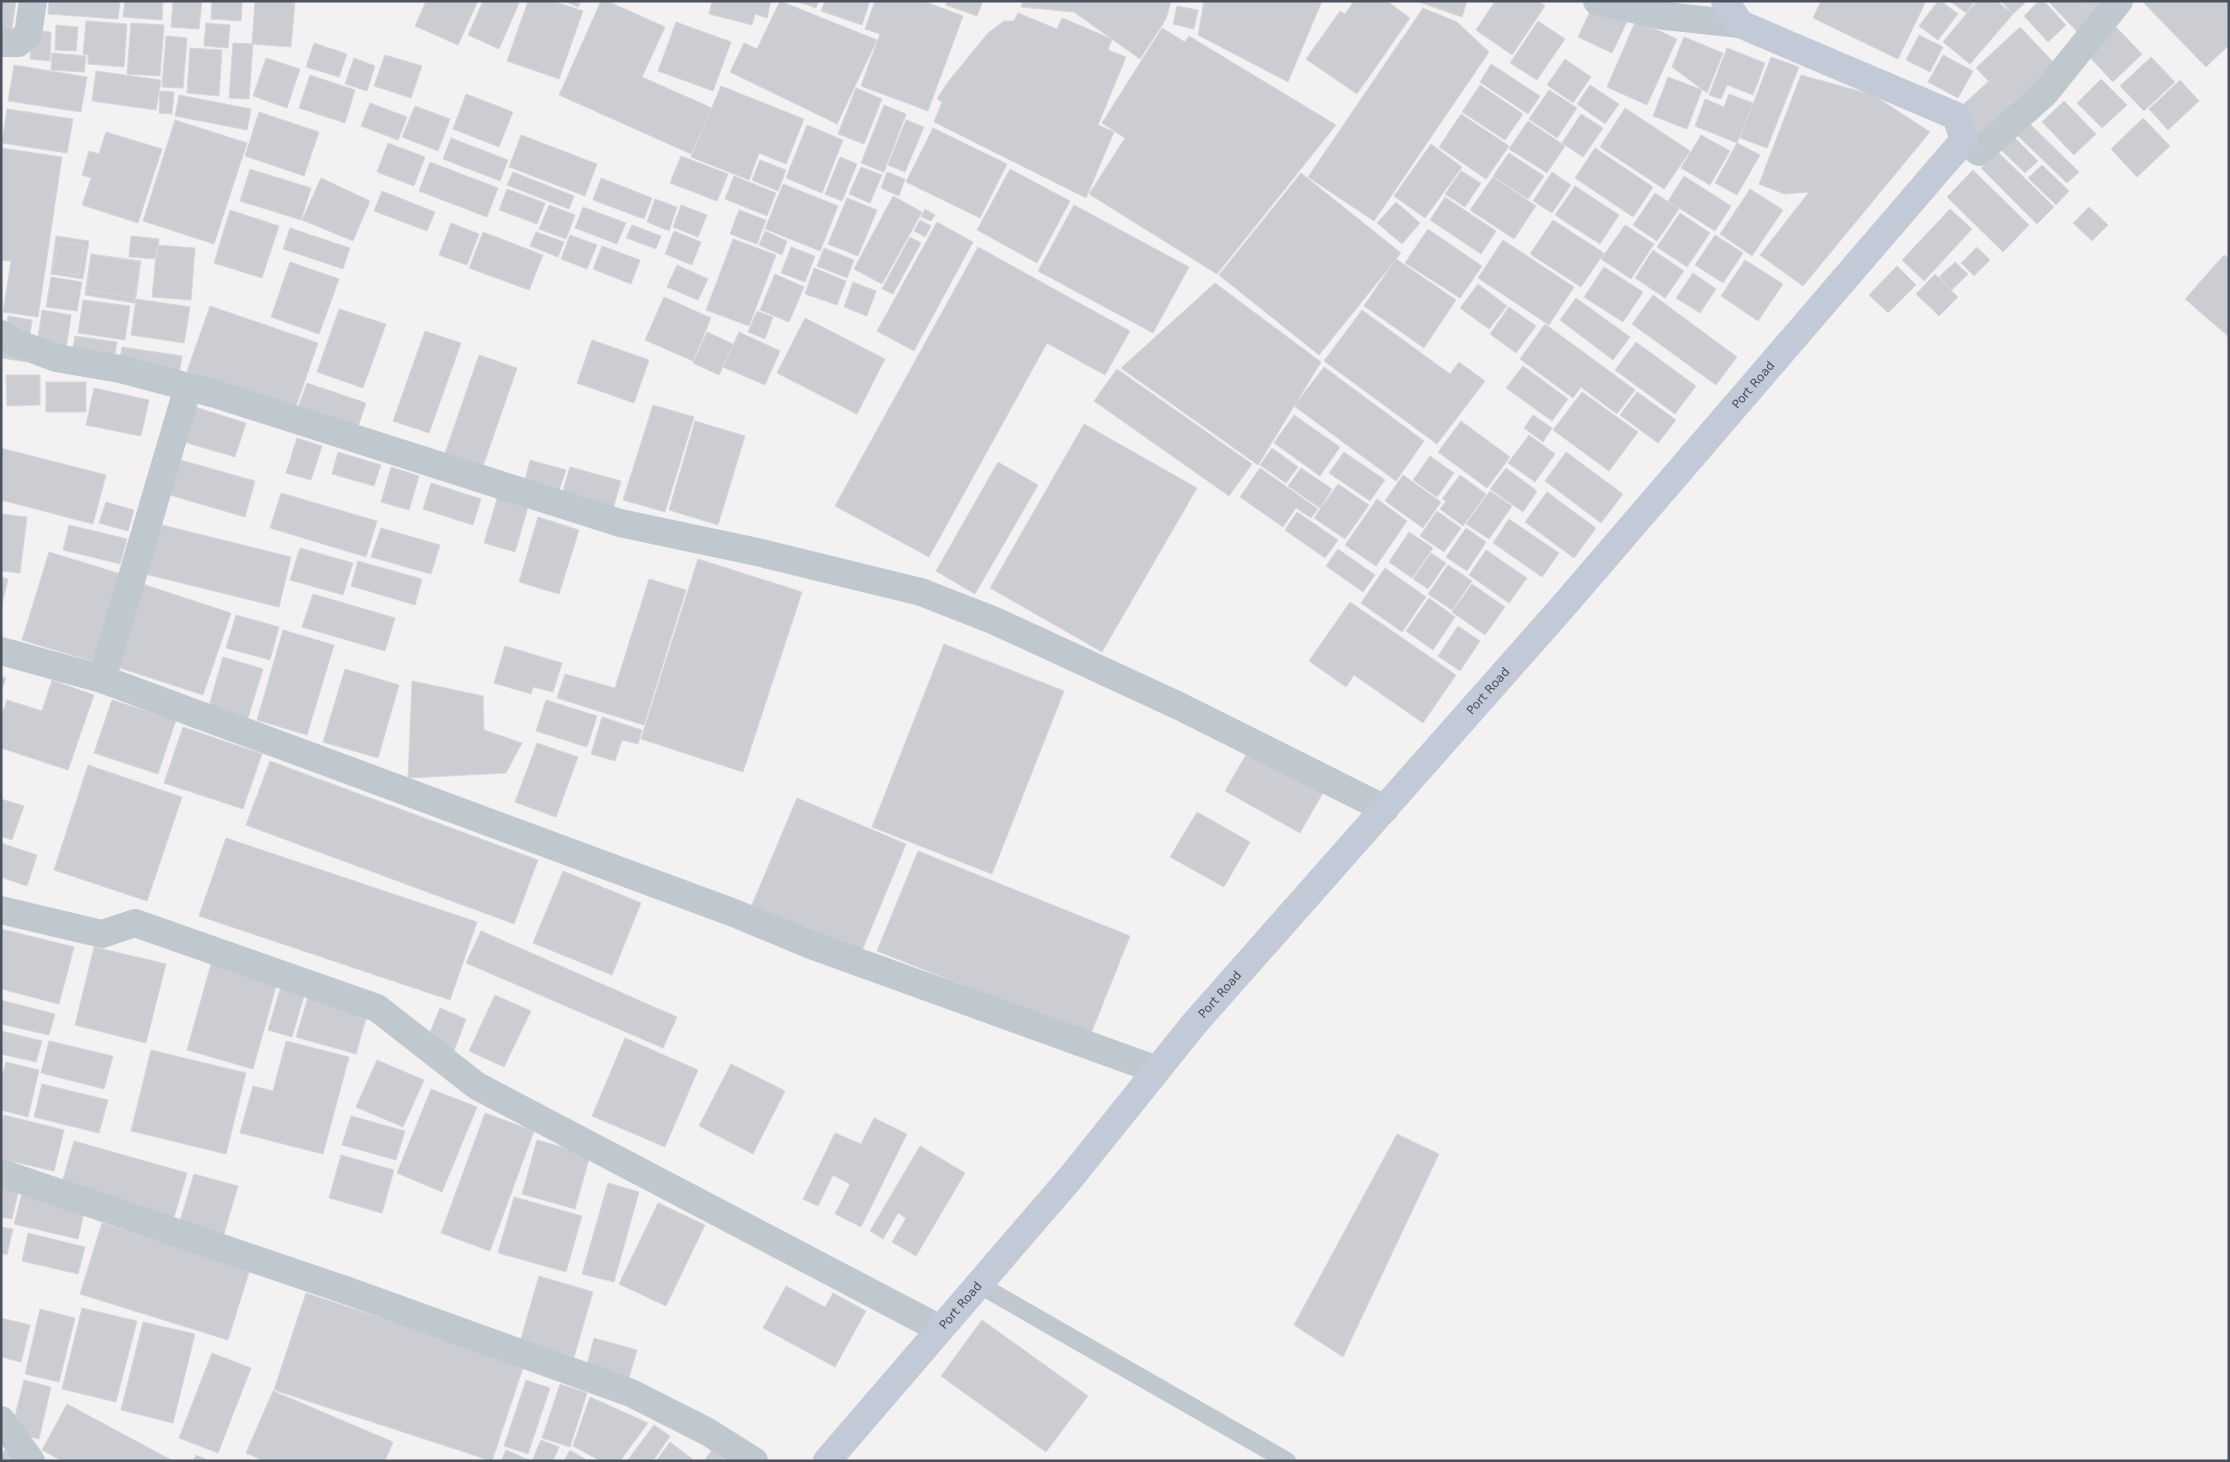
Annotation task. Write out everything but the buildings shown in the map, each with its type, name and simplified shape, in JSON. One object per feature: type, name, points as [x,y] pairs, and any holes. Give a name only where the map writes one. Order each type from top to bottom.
[{"type":"main road","points":[[1724,1],[1740,24],[1956,116],[1964,140]]},
{"type":"main road","name":"Port Road","points":[[827,1461],[1072,1176],[1194,1024],[1566,603],[1964,140]]},
{"type":"street","points":[[1,43],[18,43],[28,34],[33,1]]},
{"type":"street","points":[[1598,1],[1665,16],[1740,24]]},
{"type":"street","points":[[1964,140],[1979,152],[2045,93],[2119,1]]},
{"type":"street","points":[[1,334],[14,342],[56,358],[120,369],[188,387],[509,486],[620,523],[757,552],[921,592],[995,621],[1179,706],[1385,809]]},
{"type":"street","points":[[102,679],[188,387]]},
{"type":"street","points":[[1,652],[102,679],[734,913],[812,945],[1157,1070]]},
{"type":"street","points":[[1,910],[102,934],[135,923],[377,1008],[476,1086],[940,1329]]},
{"type":"street","points":[[1,1173],[351,1292],[622,1390],[708,1432],[754,1461]]},
{"type":"street","points":[[1,1420],[31,1461]]},
{"type":"lane","points":[[978,1284],[1287,1461]]}]
